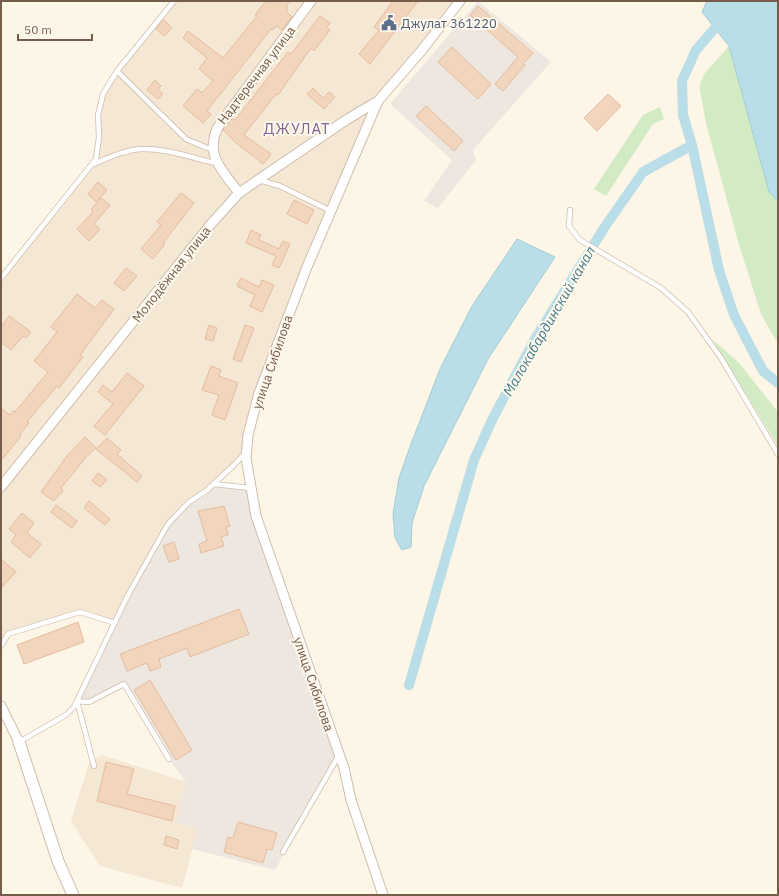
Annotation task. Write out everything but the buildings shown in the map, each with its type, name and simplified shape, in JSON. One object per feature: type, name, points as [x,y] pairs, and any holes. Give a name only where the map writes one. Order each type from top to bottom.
[{"type":"street","name":"Надтеречная улица","points":[[239,193],[216,163],[212,150],[213,136],[218,127],[311,1]]},
{"type":"street","name":"улица Сибилова","points":[[383,895],[339,755],[278,584],[256,516],[246,458],[248,435],[259,393],[307,267],[378,101],[422,50],[460,1]]},
{"type":"street","name":"Молодёжная улица","points":[[1,487],[211,224],[239,193],[346,120],[378,101]]},
{"type":"street","points":[[1,706],[19,742],[58,862],[73,895]]},
{"type":"lane","points":[[1,278],[96,159],[99,137],[98,115],[103,94],[117,71],[174,1]]},
{"type":"lane","points":[[117,71],[186,139],[212,150]]},
{"type":"lane","points":[[91,165],[114,156],[140,149],[170,151],[216,163]]},
{"type":"lane","points":[[257,180],[280,186],[332,211]]},
{"type":"lane","points":[[570,210],[569,226],[580,240],[661,288],[688,312],[721,358],[778,454]]},
{"type":"lane","points":[[19,742],[66,715],[77,701],[128,595],[168,524],[189,502],[214,484],[247,451]]},
{"type":"lane","points":[[214,484],[250,488]]},
{"type":"lane","points":[[1,646],[8,634],[80,612],[115,623]]},
{"type":"lane","points":[[77,701],[90,702],[124,684],[169,759]]},
{"type":"lane","points":[[77,701],[94,766]]},
{"type":"lane","points":[[283,852],[339,755]]},
{"type":"shaded area","points":[[174,1],[460,1],[378,101],[279,340],[247,451],[206,491],[115,623],[80,612],[8,634],[1,646],[1,278],[96,159],[98,115],[103,94],[117,71]]},
{"type":"shaded area","points":[[478,1],[551,62],[473,150],[476,160],[438,208],[424,201],[452,160],[390,104]]},
{"type":"shaded area","points":[[214,484],[250,488],[339,755],[275,870],[192,849],[198,828],[177,823],[186,782],[169,759],[124,685],[89,702],[77,701],[128,595],[168,524],[189,502]]},
{"type":"shaded area","points":[[102,755],[186,782],[177,823],[198,828],[182,888],[100,866],[71,821],[89,763]]},
{"type":"green space","points":[[729,46],[769,192],[778,201],[778,344],[761,314],[738,241],[706,123],[700,91],[700,83],[705,73]]},
{"type":"green space","points":[[660,107],[664,119],[653,124],[606,196],[594,189],[643,115]]},
{"type":"green space","points":[[712,339],[739,363],[778,412],[778,446]]},
{"type":"water","points":[[707,1],[778,1],[778,201],[769,192],[729,46],[702,12]]},
{"type":"water","points":[[517,239],[555,257],[488,359],[424,486],[412,523],[411,547],[402,550],[395,538],[393,514],[399,478],[411,444],[440,369],[472,306]]},
{"type":"waterway","name":"Малокабардинский канал","points":[[409,685],[474,460],[492,420],[535,339],[604,228],[643,172],[692,145],[683,115],[682,81],[696,50],[715,28],[732,1]]},
{"type":"waterway","points":[[692,145],[719,270],[734,315],[763,371],[778,383]]},
{"type":"place","name":"Джулат 361220","points":[[389,23]]},
{"type":"district","name":"ДЖУЛАТ","points":[[297,129]]}]
